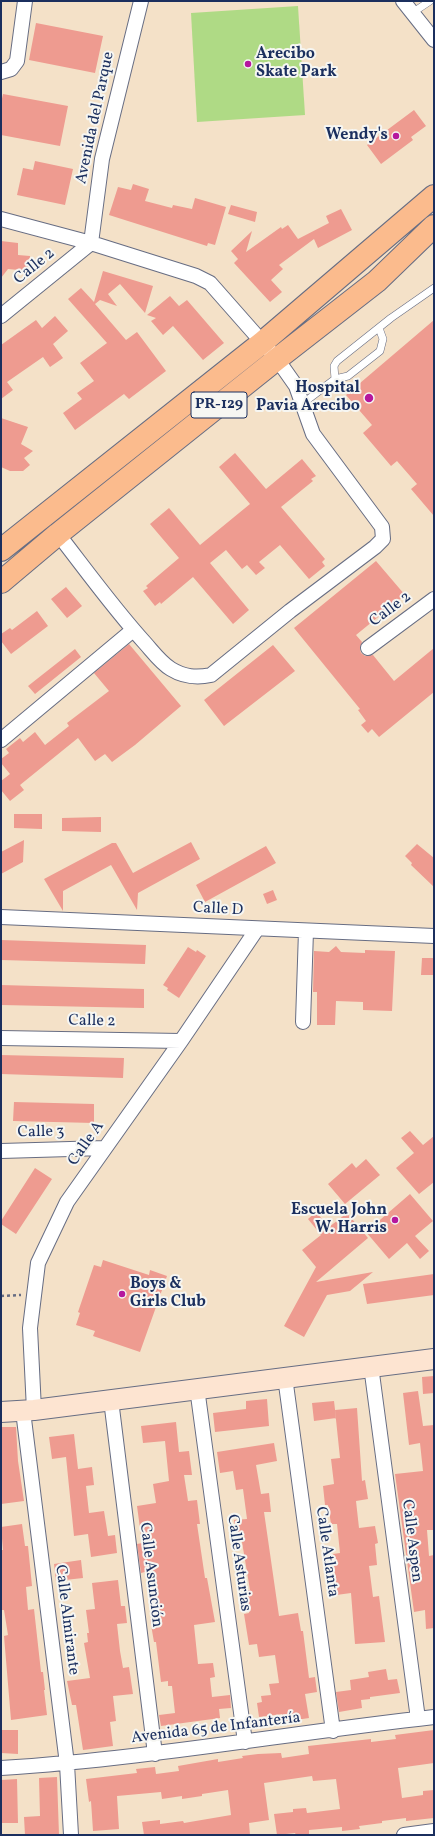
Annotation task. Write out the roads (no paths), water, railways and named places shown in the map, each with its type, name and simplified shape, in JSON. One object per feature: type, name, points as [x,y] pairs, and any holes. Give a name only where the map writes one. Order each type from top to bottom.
[{"type":"main road","points":[[403,224],[434,183]]},
{"type":"main road","name":"PR-129","points":[[1,550],[263,342],[434,196]]},
{"type":"main road","name":"PR-129","points":[[1,582],[58,534],[377,281],[434,226]]},
{"type":"main road","points":[[377,281],[434,242]]},
{"type":"street","points":[[1,72],[11,70],[17,61],[24,1]]},
{"type":"street","name":"Avenida del Parque","points":[[91,243],[102,159],[141,1]]},
{"type":"street","points":[[402,1],[434,40]]},
{"type":"street","points":[[1,219],[91,243],[196,276],[210,283],[263,342],[296,386],[313,434],[382,527],[383,539],[375,547],[290,611],[211,675],[198,678],[186,676],[170,669],[133,630],[58,534]]},
{"type":"street","name":"Calle 2","points":[[1,316],[91,243]]},
{"type":"street","name":"Calle 2","points":[[368,648],[434,599]]},
{"type":"street","points":[[1,740],[133,630]]},
{"type":"street","name":"Calle D","points":[[1,918],[434,936]]},
{"type":"street","name":"Calle A","points":[[28,1410],[30,1328],[38,1263],[67,1202],[182,1041],[256,929]]},
{"type":"street","points":[[303,1022],[306,931]]},
{"type":"street","name":"Calle 2","points":[[1,1038],[182,1041]]},
{"type":"street","name":"Calle 3","points":[[1,1151],[105,1148]]},
{"type":"street","points":[[1,1412],[110,1400],[434,1359]]},
{"type":"street","name":"Calle Aspen","points":[[371,1366],[418,1719]]},
{"type":"street","name":"Calle Atlanta","points":[[285,1377],[333,1731]]},
{"type":"street","name":"Calle Asturias","points":[[197,1388],[244,1742]]},
{"type":"street","name":"Calle Asunción","points":[[110,1400],[155,1754]]},
{"type":"street","name":"Calle Almirante","points":[[28,1410],[67,1764],[71,1835]]},
{"type":"street","name":"Avenida 65 de Infantería","points":[[1,1768],[67,1764],[155,1754],[434,1717]]},
{"type":"street","points":[[404,1835],[434,1831]]},
{"type":"lane","points":[[412,13],[430,1]]},
{"type":"lane","points":[[335,379],[334,366],[337,361],[434,288]]},
{"type":"lane","points":[[302,404],[335,379],[348,376],[380,351],[383,339],[379,328]]},
{"type":"place","name":"Arecibo Skate Park","points":[[248,64]]},
{"type":"place","name":"Wendy's","points":[[396,136]]},
{"type":"place","name":"Hospital Pavia Arecibo","points":[[369,398]]},
{"type":"place","name":"Escuela John W. Harris","points":[[395,1220]]},
{"type":"place","name":"Boys & Girls Club","points":[[122,1294]]}]
